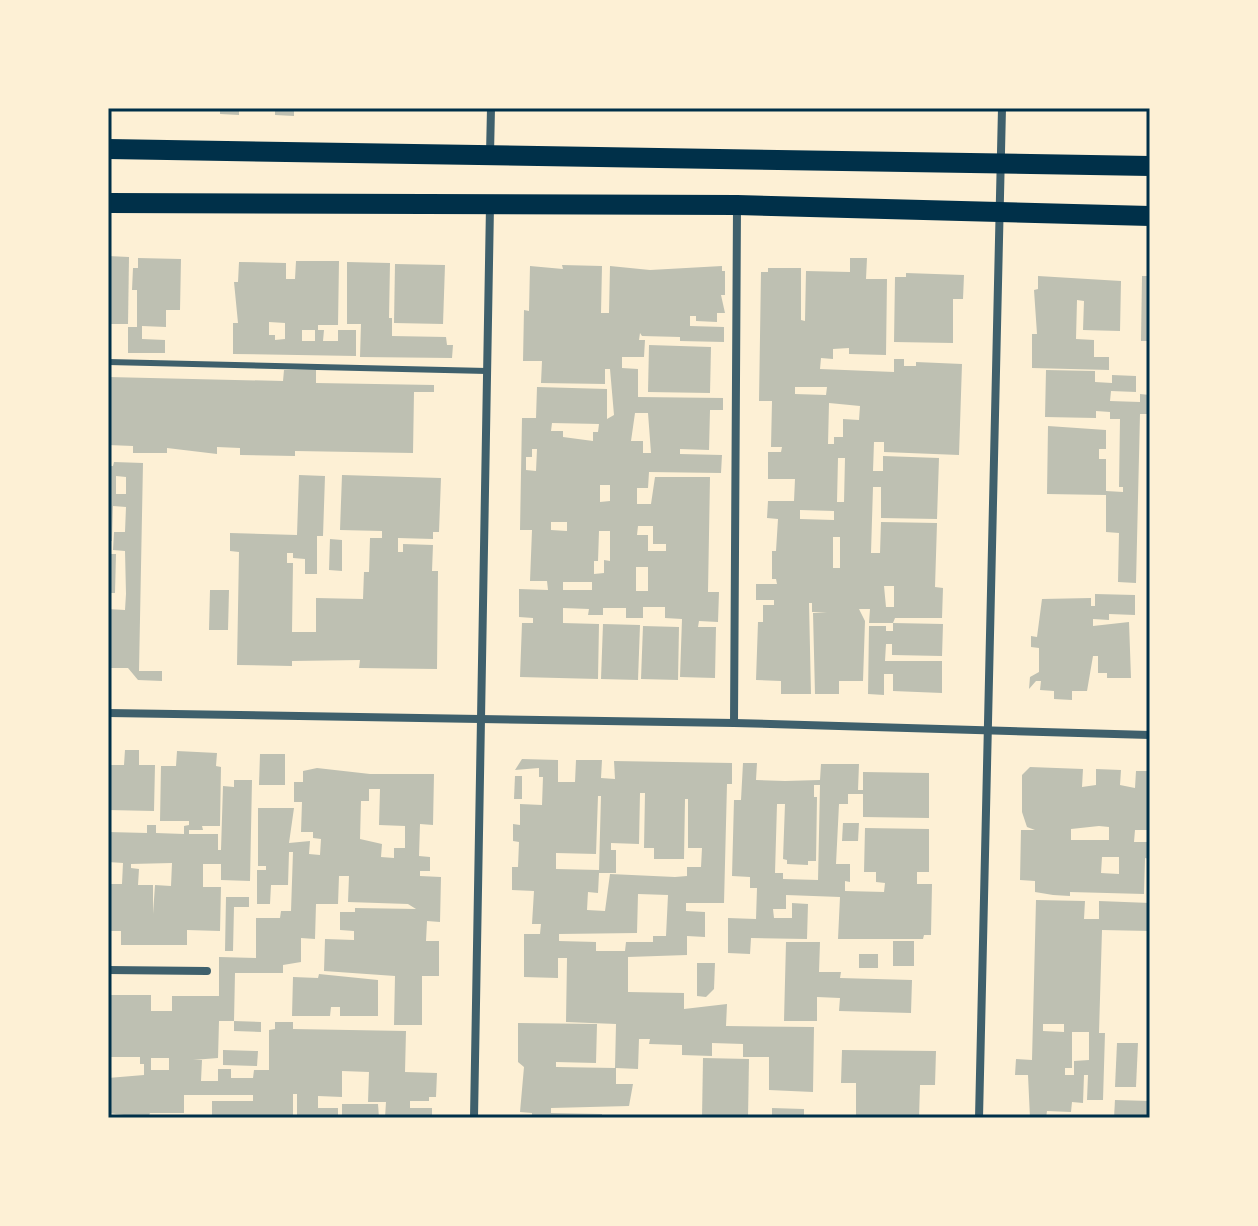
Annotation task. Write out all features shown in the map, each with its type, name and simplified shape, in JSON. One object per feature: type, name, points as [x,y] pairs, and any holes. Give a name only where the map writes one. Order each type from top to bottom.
[{"type":"main road","points":[[108,149],[1150,166]]},
{"type":"main road","points":[[108,203],[737,205],[1150,216]]},
{"type":"street","points":[[490,155],[491,108]]},
{"type":"street","points":[[979,1118],[1002,108]]},
{"type":"street","points":[[474,1118],[490,205]]},
{"type":"street","points":[[734,723],[737,205]]},
{"type":"street","points":[[108,713],[734,723],[1150,735]]},
{"type":"street","points":[[108,970],[207,971]]},
{"type":"lane","points":[[108,362],[487,371]]},
{"type":"building","points":[[220,108],[239,108],[239,115],[220,114]]},
{"type":"building","points":[[275,108],[294,108],[294,116],[275,115]]},
{"type":"building","points":[[108,256],[129,257],[128,324],[108,324]]},
{"type":"building","points":[[138,258],[181,259],[180,310],[166,310],[166,327],[142,326],[142,339],[165,340],[165,353],[128,353],[128,327],[137,327],[137,290],[132,290],[133,268],[138,268]]},
{"type":"building","points":[[850,258],[867,258],[866,279],[887,279],[886,355],[849,354],[849,348],[833,349],[833,359],[821,358],[820,369],[894,372],[894,359],[904,359],[904,366],[916,366],[916,362],[962,364],[959,455],[884,452],[884,442],[874,442],[873,471],[883,471],[883,456],[939,458],[937,519],[881,518],[881,487],[873,487],[871,553],[880,553],[881,522],[937,523],[935,587],[943,588],[942,618],[895,618],[893,623],[869,623],[870,609],[859,609],[865,621],[863,681],[839,681],[839,694],[815,694],[813,613],[827,612],[812,612],[812,603],[809,603],[811,694],[781,694],[781,681],[756,680],[758,622],[763,622],[763,605],[774,605],[774,600],[756,600],[756,584],[777,584],[776,579],[772,579],[772,551],[776,551],[778,519],[767,518],[768,501],[794,501],[795,479],[768,479],[768,452],[781,452],[782,447],[771,447],[772,401],[759,401],[761,272],[768,272],[768,268],[801,268],[801,320],[805,321],[806,271],[850,272]],"holes":[[[795,387],[827,387],[826,395],[795,394]],[[829,403],[860,406],[859,420],[843,419],[843,437],[834,437],[834,444],[828,444]],[[838,458],[845,458],[844,502],[837,502]],[[800,510],[834,511],[834,520],[800,519]],[[833,537],[840,537],[840,568],[833,568]],[[884,586],[894,586],[894,607],[886,607]]]},
{"type":"building","points":[[296,261],[339,261],[338,325],[318,325],[318,330],[324,330],[323,341],[338,341],[338,330],[356,330],[356,356],[233,354],[233,323],[238,323],[234,282],[238,282],[239,262],[286,263],[286,279],[295,279]],"holes":[[[269,322],[285,323],[285,339],[275,340],[275,335],[269,335]],[[302,330],[315,330],[315,341],[302,341]]]},
{"type":"building","points":[[347,262],[390,263],[389,318],[392,318],[392,336],[446,337],[447,345],[453,345],[452,358],[360,357],[361,324],[347,324]]},
{"type":"building","points":[[395,264],[445,265],[443,324],[394,323]]},
{"type":"building","points":[[562,265],[602,266],[601,313],[609,313],[610,266],[650,270],[722,266],[722,271],[725,271],[725,295],[721,295],[725,313],[717,313],[717,322],[696,321],[696,316],[690,316],[690,326],[724,327],[724,342],[680,341],[680,337],[642,336],[640,333],[639,340],[645,340],[644,357],[622,357],[622,368],[638,369],[638,397],[723,398],[723,410],[710,410],[709,450],[680,449],[680,454],[722,455],[721,473],[649,472],[648,488],[637,488],[637,504],[651,504],[655,477],[710,477],[708,592],[719,592],[718,622],[699,621],[698,627],[716,627],[715,678],[680,677],[682,619],[665,618],[665,607],[643,607],[643,618],[626,618],[626,608],[603,608],[603,615],[588,615],[589,609],[563,608],[563,623],[599,624],[598,679],[520,677],[522,623],[533,623],[533,618],[519,617],[519,589],[548,590],[547,581],[530,581],[532,530],[520,530],[522,418],[536,418],[537,387],[607,389],[607,419],[614,415],[610,369],[605,369],[605,384],[541,383],[542,361],[523,361],[524,310],[529,311],[530,266],[563,269]],"holes":[[[635,413],[648,413],[651,453],[643,453],[643,441],[631,441]],[[552,423],[599,424],[598,432],[593,432],[593,441],[563,437],[563,431],[551,431]],[[532,449],[537,449],[536,471],[526,470],[526,457],[532,457]],[[600,485],[610,485],[610,501],[600,502]],[[551,522],[567,522],[567,531],[551,530]],[[638,526],[653,526],[653,544],[666,544],[666,551],[648,551],[648,535],[637,535]],[[599,531],[610,531],[610,561],[604,560],[604,573],[594,574],[594,561],[598,561]],[[636,567],[648,567],[648,591],[636,591]],[[563,582],[592,582],[592,590],[563,590]]]},
{"type":"building","points":[[906,273],[964,275],[963,299],[953,299],[953,343],[894,342],[895,277],[906,277]]},
{"type":"building","points":[[1038,276],[1121,281],[1120,331],[1083,330],[1084,301],[1077,300],[1076,339],[1094,340],[1094,357],[1109,357],[1109,370],[1032,368],[1032,334],[1037,334],[1034,290],[1038,289]]},
{"type":"building","points":[[1142,276],[1150,276],[1150,341],[1141,341]]},
{"type":"building","points":[[649,345],[711,347],[710,393],[648,392]]},
{"type":"building","points":[[284,370],[316,370],[316,383],[434,385],[434,392],[414,392],[413,453],[295,451],[295,456],[240,455],[240,448],[217,447],[217,454],[167,448],[167,453],[133,453],[133,446],[108,445],[108,377],[283,381]]},
{"type":"building","points":[[1046,370],[1095,371],[1095,382],[1112,383],[1112,375],[1136,376],[1136,392],[1111,391],[1110,401],[1140,402],[1140,394],[1150,395],[1150,414],[1140,414],[1136,583],[1118,582],[1119,533],[1106,532],[1106,495],[1047,494],[1048,426],[1106,430],[1106,449],[1099,449],[1099,459],[1106,459],[1106,491],[1123,492],[1123,487],[1119,487],[1120,419],[1110,419],[1110,412],[1096,411],[1096,418],[1045,417]]},
{"type":"building","points":[[114,462],[143,463],[139,671],[162,671],[162,681],[138,680],[128,668],[108,668],[108,609],[125,610],[126,594],[125,551],[113,550],[114,532],[125,532],[126,507],[113,506],[112,541],[108,541],[108,466],[113,466]],"holes":[[[116,476],[126,477],[126,494],[116,494]]]},
{"type":"building","points":[[299,475],[325,476],[323,536],[317,536],[317,574],[305,574],[305,559],[293,558],[293,553],[287,553],[287,563],[293,563],[292,632],[316,632],[316,598],[363,599],[364,572],[369,572],[370,538],[382,538],[382,531],[340,530],[342,475],[441,478],[439,532],[433,532],[433,539],[398,538],[398,552],[403,552],[403,544],[433,545],[432,571],[438,571],[437,669],[359,668],[360,660],[292,661],[292,666],[237,665],[239,552],[230,551],[230,533],[297,535]]},
{"type":"building","points":[[330,539],[342,540],[342,571],[329,570]]},
{"type":"building","points":[[108,554],[116,554],[115,593],[108,593]]},
{"type":"building","points":[[210,590],[229,590],[228,630],[209,630]]},
{"type":"building","points":[[1095,594],[1135,595],[1135,615],[1109,614],[1109,620],[1093,619],[1093,626],[1129,622],[1131,678],[1107,678],[1107,673],[1098,673],[1098,656],[1093,656],[1087,691],[1072,691],[1072,700],[1054,699],[1054,691],[1040,690],[1041,681],[1036,681],[1029,689],[1030,677],[1039,672],[1039,648],[1031,647],[1031,636],[1037,637],[1042,599],[1091,598],[1091,606],[1095,606]]},
{"type":"building","points":[[893,623],[943,624],[942,656],[892,655],[892,644],[886,644],[885,661],[942,661],[942,693],[893,691],[893,674],[884,674],[884,695],[868,694],[869,626],[886,626],[886,631],[893,631]]},
{"type":"building","points":[[603,624],[640,625],[638,680],[601,679]]},
{"type":"building","points":[[643,626],[679,627],[678,680],[641,679]]},
{"type":"building","points":[[125,750],[139,750],[139,765],[155,765],[154,811],[108,810],[108,765],[124,765]]},
{"type":"building","points":[[177,751],[217,753],[216,766],[221,767],[220,826],[202,826],[203,830],[189,830],[189,834],[218,834],[218,850],[221,850],[223,786],[234,787],[234,780],[252,780],[250,881],[221,880],[221,864],[203,864],[203,887],[221,887],[220,931],[187,930],[187,945],[121,945],[121,931],[108,931],[108,884],[122,884],[123,863],[108,862],[108,832],[147,833],[147,825],[156,825],[156,833],[184,834],[184,826],[189,825],[189,821],[160,821],[161,766],[176,766]],"holes":[[[172,863],[171,886],[155,885],[153,914],[153,885],[138,885],[139,869],[131,868],[131,864]]]},
{"type":"building","points":[[260,754],[285,754],[285,785],[259,785]]},
{"type":"building","points":[[522,759],[558,760],[558,782],[575,782],[576,760],[602,760],[601,778],[615,779],[614,761],[732,763],[732,784],[727,784],[724,903],[686,903],[686,911],[705,912],[705,937],[687,936],[687,955],[628,957],[628,992],[684,993],[684,1009],[727,1004],[726,1026],[814,1027],[813,1092],[769,1090],[769,1057],[743,1057],[743,1044],[712,1043],[712,1056],[682,1055],[682,1045],[649,1044],[650,1039],[639,1039],[638,1069],[616,1068],[616,1084],[633,1084],[629,1106],[551,1108],[551,1113],[602,1114],[602,1118],[532,1118],[532,1113],[520,1112],[524,1067],[518,1062],[518,1023],[597,1024],[596,1063],[556,1062],[556,1067],[615,1068],[616,1024],[566,1022],[567,958],[558,958],[558,978],[524,977],[524,934],[540,934],[541,924],[532,924],[534,891],[512,890],[512,867],[518,867],[519,842],[513,841],[513,824],[520,825],[520,804],[542,805],[543,777],[539,777],[539,768],[515,770]],"holes":[[[640,793],[645,793],[644,848],[654,848],[654,859],[684,859],[685,799],[688,799],[688,848],[702,848],[701,867],[687,867],[687,876],[675,877],[610,874],[605,911],[587,910],[588,892],[598,893],[599,873],[616,873],[616,850],[611,850],[611,843],[639,844]],[[598,796],[601,796],[599,870],[556,869],[556,853],[596,854]],[[638,894],[668,895],[666,936],[653,936],[653,942],[626,942],[625,951],[596,951],[596,942],[559,941],[559,934],[637,933]]]},
{"type":"building","points":[[743,763],[757,763],[756,780],[785,781],[820,780],[821,764],[859,764],[858,790],[863,790],[863,772],[929,773],[929,818],[863,817],[863,794],[848,794],[848,804],[839,804],[836,864],[850,864],[850,882],[845,881],[845,891],[884,892],[885,883],[876,882],[876,872],[864,872],[865,828],[929,829],[929,872],[917,872],[917,884],[932,884],[931,935],[924,935],[923,939],[838,939],[840,897],[786,895],[786,909],[773,909],[774,918],[792,918],[792,903],[808,904],[807,939],[751,938],[750,954],[728,953],[728,918],[756,919],[757,888],[750,888],[750,877],[732,876],[734,800],[741,800]],"holes":[[[814,785],[820,785],[818,880],[783,879],[783,873],[775,873],[777,804],[785,804],[783,859],[787,860],[787,864],[808,865],[808,861],[816,861],[817,797],[814,797]]]},
{"type":"building","points":[[1030,767],[1083,769],[1082,787],[1096,785],[1096,769],[1121,770],[1120,785],[1135,788],[1136,771],[1150,771],[1150,830],[1135,830],[1134,842],[1150,842],[1150,859],[1145,858],[1144,894],[1070,892],[1070,896],[1053,895],[1035,892],[1035,881],[1020,880],[1021,830],[1035,830],[1027,827],[1022,812],[1022,775]],"holes":[[[1109,827],[1109,840],[1071,840],[1071,829]],[[1102,857],[1119,857],[1119,874],[1101,873]]]},
{"type":"building","points":[[317,768],[370,774],[434,774],[433,825],[420,824],[419,856],[430,857],[430,871],[420,871],[420,876],[441,877],[440,922],[427,921],[426,941],[439,941],[439,976],[422,976],[422,1025],[394,1025],[395,976],[324,971],[325,939],[354,940],[354,931],[340,930],[340,912],[355,912],[355,908],[416,909],[408,904],[348,902],[349,876],[339,876],[338,904],[316,904],[315,939],[301,938],[301,962],[283,965],[283,973],[235,973],[234,1021],[219,1021],[218,1058],[193,1060],[202,1060],[201,1081],[218,1081],[218,1069],[231,1069],[231,1078],[253,1078],[254,1070],[269,1070],[269,1030],[275,1029],[275,1022],[293,1022],[293,1029],[406,1031],[405,1072],[437,1073],[436,1097],[429,1097],[429,1101],[410,1101],[410,1108],[432,1108],[432,1118],[385,1118],[386,1102],[368,1102],[369,1072],[342,1071],[342,1097],[318,1096],[318,1108],[338,1108],[338,1118],[297,1118],[297,1094],[293,1094],[293,1118],[212,1118],[212,1101],[253,1101],[253,1095],[184,1095],[184,1113],[150,1113],[148,1118],[108,1113],[108,1078],[144,1075],[144,1064],[140,1064],[140,1057],[108,1057],[108,995],[151,995],[151,1011],[172,1011],[172,996],[219,996],[219,957],[256,958],[256,918],[280,918],[281,911],[291,911],[293,852],[289,852],[288,885],[271,885],[270,904],[257,904],[257,870],[266,870],[266,866],[258,866],[258,808],[294,808],[289,843],[310,841],[309,854],[320,855],[321,839],[313,838],[313,832],[301,832],[302,802],[294,802],[294,782],[303,782],[303,771]],"holes":[[[369,789],[380,789],[379,825],[405,826],[405,848],[394,848],[394,858],[381,857],[382,844],[360,839],[361,801],[369,801]],[[151,1058],[169,1058],[169,1070],[151,1070]]]},
{"type":"building","points":[[515,776],[522,776],[522,799],[514,799]]},
{"type":"building","points":[[843,823],[859,823],[858,841],[842,841]]},
{"type":"building","points":[[226,897],[249,897],[249,907],[234,907],[233,951],[225,951]]},
{"type":"building","points":[[1036,900],[1085,901],[1084,919],[1099,919],[1099,901],[1150,903],[1150,931],[1102,930],[1099,1033],[1105,1033],[1103,1100],[1087,1100],[1088,1075],[1084,1075],[1083,1103],[1072,1102],[1071,1112],[1047,1111],[1046,1118],[1030,1118],[1028,1075],[1015,1075],[1016,1059],[1032,1060]],"holes":[[[1043,1024],[1064,1024],[1064,1032],[1043,1031]],[[1072,1032],[1089,1032],[1089,1060],[1074,1061],[1074,1075],[1065,1075],[1065,1068],[1072,1068]]]},
{"type":"building","points":[[893,941],[914,941],[914,966],[893,966]]},
{"type":"building","points":[[786,942],[820,942],[819,972],[841,972],[840,978],[912,980],[911,1013],[839,1011],[840,998],[817,997],[817,1021],[784,1021]]},
{"type":"building","points":[[859,954],[878,954],[878,968],[859,968]]},
{"type":"building","points":[[697,963],[715,963],[714,989],[706,997],[697,996]]},
{"type":"building","points":[[319,974],[378,980],[378,1016],[340,1016],[340,1007],[331,1007],[330,1016],[292,1016],[293,977],[318,978]]},
{"type":"building","points":[[234,1021],[261,1022],[261,1032],[234,1031]]},
{"type":"building","points":[[1117,1043],[1138,1043],[1136,1087],[1115,1087]]},
{"type":"building","points":[[223,1050],[258,1051],[257,1066],[223,1065]]},
{"type":"building","points":[[842,1050],[936,1051],[935,1085],[920,1085],[919,1118],[856,1118],[856,1083],[841,1083]]},
{"type":"building","points":[[703,1058],[749,1059],[748,1118],[702,1118]]},
{"type":"building","points":[[1115,1100],[1150,1101],[1150,1118],[1114,1118]]},
{"type":"building","points":[[342,1104],[378,1104],[379,1118],[342,1118]]},
{"type":"building","points":[[772,1108],[804,1109],[804,1118],[772,1118]]}]
